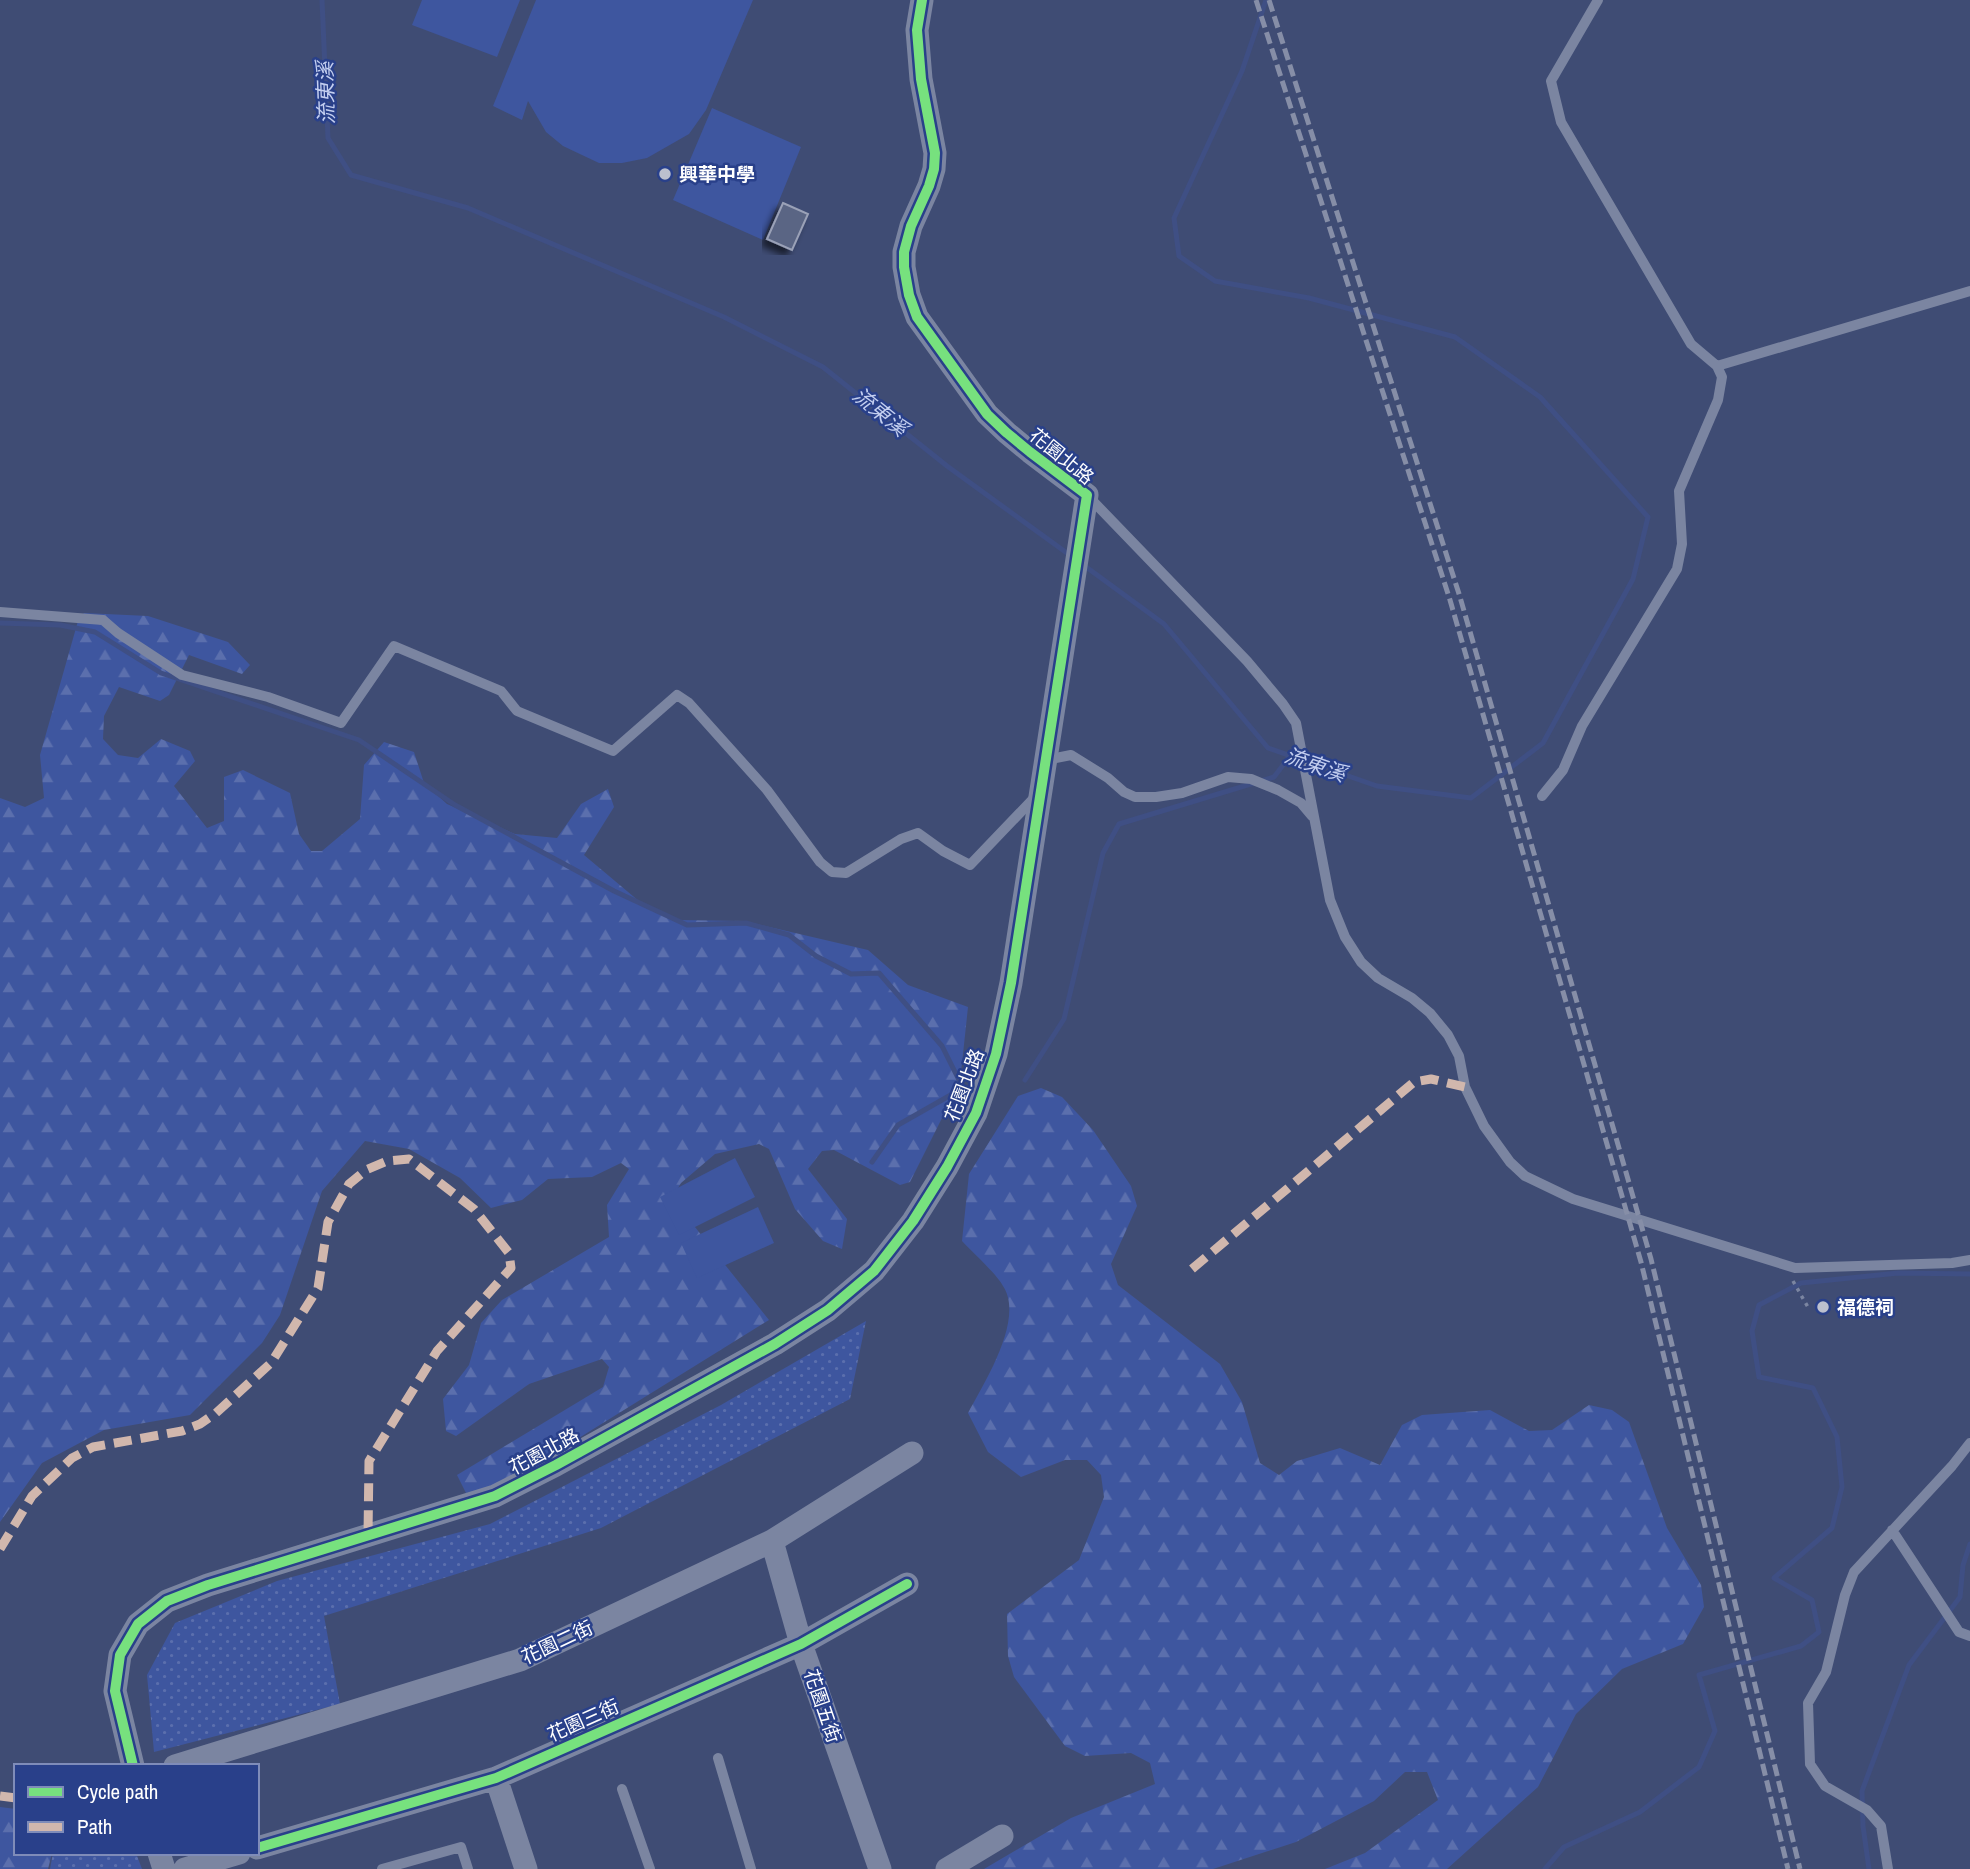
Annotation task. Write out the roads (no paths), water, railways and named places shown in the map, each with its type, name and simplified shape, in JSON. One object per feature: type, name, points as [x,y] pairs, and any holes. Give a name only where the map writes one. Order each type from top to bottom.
[{"type":"street","name":"花園北路","points":[[133,1764],[115,1691],[120,1655],[138,1624],[167,1601],[208,1585],[495,1496],[775,1344],[828,1310],[874,1271],[913,1221],[947,1167],[976,1112],[996,1055],[1011,983],[1087,495],[1014,440],[987,414],[924,328],[909,295],[904,252],[911,226],[929,186],[935,153],[921,79],[917,30],[922,0]]},
{"type":"street","name":"花園二街","points":[[182,1764],[520,1660],[772,1541],[912,1453]]},
{"type":"street","name":"花園五街","points":[[772,1541],[802,1644],[880,1869]]},
{"type":"street","name":"花園三街","points":[[259,1847],[496,1777],[802,1644],[907,1584]]},
{"type":"street","points":[[496,1777],[526,1869]]},
{"type":"street","points":[[947,1869],[1002,1836]]},
{"type":"street","points":[[185,1869],[232,1855]]},
{"type":"lane","points":[[1542,796],[1563,770],[1582,726],[1677,569],[1682,544],[1679,491],[1718,400],[1722,377],[1717,366],[1692,344],[1561,122],[1551,81],[1598,0]]},
{"type":"lane","points":[[1717,366],[1970,291]]},
{"type":"lane","points":[[1087,495],[1247,661],[1296,723],[1330,900],[1345,937],[1361,962],[1378,978],[1412,998],[1430,1013],[1448,1035],[1459,1056],[1465,1087],[1484,1126],[1510,1162],[1525,1176],[1573,1199],[1795,1268],[1952,1263],[1970,1260]]},
{"type":"lane","points":[[0,611],[103,620],[182,675],[268,697],[341,723],[394,646],[501,691],[517,711],[613,751],[677,695],[689,703],[766,790],[820,862],[832,872],[846,873],[901,839],[918,833],[943,851],[970,864],[1040,792]]},
{"type":"lane","points":[[1044,760],[1071,755],[1135,797],[1182,793],[1228,777],[1251,779],[1278,790],[1301,803],[1312,813]]},
{"type":"lane","points":[[1888,1869],[1881,1826],[1867,1810],[1825,1786],[1810,1764],[1808,1703],[1826,1672],[1845,1595],[1854,1572],[1970,1443]]},
{"type":"lane","points":[[1892,1530],[1959,1632],[1970,1636]]},
{"type":"lane","points":[[718,1758],[751,1869]]},
{"type":"lane","points":[[622,1789],[650,1869]]},
{"type":"lane","points":[[382,1869],[461,1847],[468,1869]]},
{"type":"waterway","name":"流東溪","points":[[322,0],[328,138],[351,175],[468,208],[724,317],[823,367],[947,466],[1071,556]]},
{"type":"waterway","name":"流東溪","points":[[1082,564],[1164,624],[1268,748],[1377,786],[1471,798],[1543,743],[1633,579],[1648,517],[1540,397],[1455,337],[1309,298],[1215,281],[1179,256],[1174,218],[1242,71],[1266,0]]},
{"type":"waterway","points":[[0,623],[60,625],[95,632],[161,673],[359,740],[455,805],[614,891],[687,925],[746,923],[789,935],[816,956],[851,974],[879,973],[942,1046],[963,1088],[898,1125],[872,1162]]},
{"type":"waterway","points":[[1025,1080],[1064,1019],[1103,853],[1119,824],[1274,777],[1290,756]]},
{"type":"waterway","points":[[1545,1869],[1564,1847],[1640,1812],[1699,1767],[1715,1731],[1699,1675],[1801,1646],[1819,1632],[1812,1600],[1774,1578],[1832,1528],[1842,1487],[1837,1437],[1813,1388],[1759,1377],[1752,1331],[1759,1305],[1801,1283],[1898,1273],[1970,1274]]},
{"type":"waterway","points":[[1869,1869],[1863,1826],[1862,1791],[1909,1665],[1960,1597],[1963,1565],[1970,1544]]},
{"type":"railway","points":[[1256,0],[1450,600],[1641,1262],[1788,1869]]},
{"type":"railway","points":[[1269,0],[1460,597],[1651,1259],[1800,1869]]},
{"type":"place","name":"興華中學","points":[[665,174]]},
{"type":"place","name":"福德祠","points":[[1823,1307]]}]
